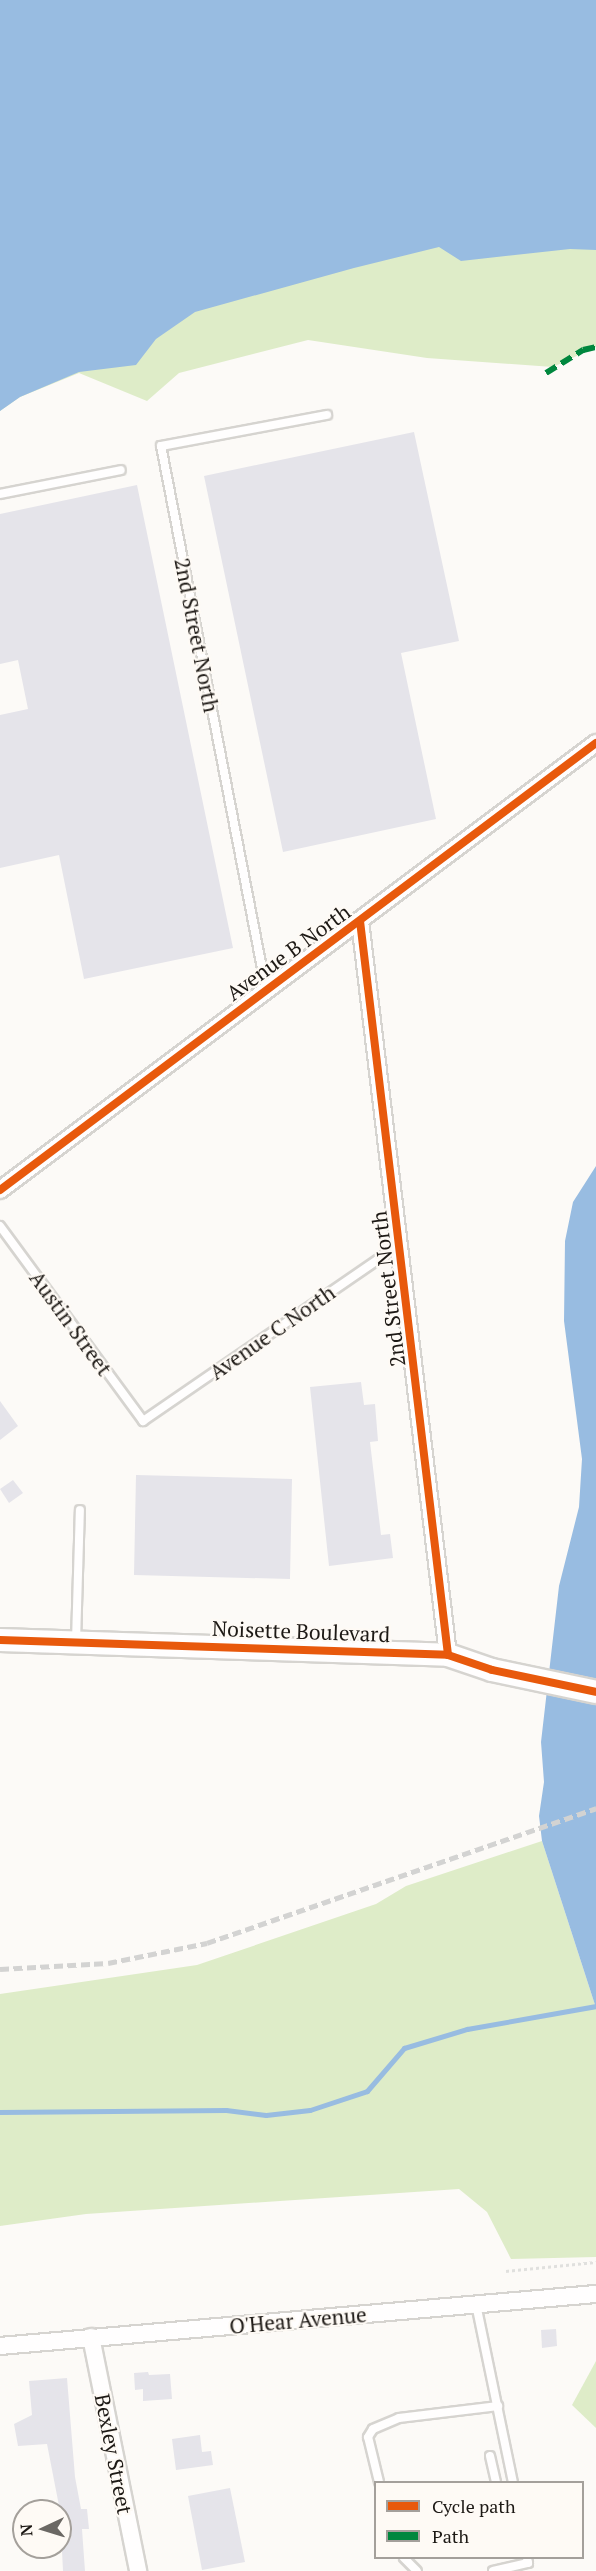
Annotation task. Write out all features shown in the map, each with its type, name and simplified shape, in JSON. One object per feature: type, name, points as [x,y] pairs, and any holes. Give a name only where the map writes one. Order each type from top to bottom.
[{"type":"street","name":"Avenue B North","points":[[0,1190],[596,743]]},
{"type":"street","name":"2nd Street North","points":[[360,921],[401,1243],[448,1654]]},
{"type":"street","name":"Noisette Boulevard","points":[[0,1640],[448,1654],[545,1683],[596,1692]]},
{"type":"street","name":"O'Hear Avenue","points":[[0,2346],[596,2294]]},
{"type":"street","name":"Bexley Street","points":[[91,2337],[138,2571]]},
{"type":"lane","name":"2nd Street North","points":[[266,989],[161,446],[327,415]]},
{"type":"lane","points":[[0,494],[121,470]]},
{"type":"lane","name":"Austin Street","points":[[0,1226],[143,1421]]},
{"type":"lane","name":"Avenue C North","points":[[143,1421],[401,1243]]},
{"type":"lane","points":[[76,1641],[80,1510]]},
{"type":"lane","points":[[476,2304],[513,2481]]},
{"type":"lane","points":[[379,2481],[368,2437],[373,2429],[399,2418],[498,2406]]},
{"type":"lane","points":[[490,2456],[496,2481]]},
{"type":"lane","points":[[405,2559],[417,2571]]},
{"type":"lane","points":[[493,2571],[528,2563],[527,2559]]},
{"type":"path","points":[[506,2271],[596,2262]]},
{"type":"green space","points":[[596,233],[596,347],[553,367],[427,358],[308,340],[179,373],[147,401],[79,373],[20,397],[0,411],[0,339],[299,259]]},
{"type":"green space","points":[[542,1841],[596,2008],[596,2257],[511,2259],[487,2212],[459,2189],[86,2214],[0,2226],[0,1994],[197,1965],[376,1904],[406,1886]]},
{"type":"green space","points":[[596,2361],[596,2428],[572,2405]]},
{"type":"water","points":[[0,0],[596,0],[596,250],[570,249],[461,261],[439,247],[354,268],[195,312],[156,339],[136,365],[79,372],[20,397],[0,411]]},
{"type":"water","points":[[596,1166],[596,2008],[542,1841],[539,1816],[544,1782],[541,1742],[559,1586],[579,1507],[582,1459],[564,1321],[565,1241],[573,1202]]},
{"type":"building","points":[[414,432],[459,641],[401,653],[436,819],[283,852],[204,476]]},
{"type":"building","points":[[137,485],[233,948],[84,979],[59,855],[0,868],[0,715],[28,709],[18,660],[0,664],[0,514]]},
{"type":"building","points":[[361,1382],[364,1405],[375,1404],[378,1441],[370,1442],[381,1535],[390,1534],[393,1558],[329,1566],[310,1387]]},
{"type":"building","points":[[0,1401],[18,1426],[0,1440]]},
{"type":"building","points":[[136,1475],[292,1479],[290,1579],[134,1575]]},
{"type":"building","points":[[13,1480],[23,1493],[9,1503],[0,1489]]},
{"type":"building","points":[[556,2329],[557,2346],[542,2348],[541,2330]]},
{"type":"building","points":[[148,2372],[149,2375],[170,2374],[172,2399],[143,2401],[143,2389],[135,2390],[134,2373]]},
{"type":"building","points":[[67,2378],[75,2477],[81,2509],[87,2509],[89,2529],[82,2529],[85,2571],[63,2571],[62,2559],[72,2559],[72,2499],[58,2499],[47,2444],[18,2446],[14,2424],[32,2415],[29,2381]]},
{"type":"building","points":[[200,2435],[202,2452],[211,2451],[213,2465],[176,2470],[172,2439]]},
{"type":"building","points":[[230,2488],[245,2562],[202,2570],[188,2496]]},
{"type":"waterway","points":[[0,2112],[226,2110],[266,2115],[310,2110],[367,2091],[404,2048],[467,2029],[596,2006]]},
{"type":"railway","points":[[0,1969],[108,1963],[207,1943],[596,1808]]},
{"type":"marked path","points":[[546,373],[583,350],[596,347]]},
{"type":"cycle path","points":[[0,1190],[596,743]]},
{"type":"cycle path","points":[[360,921],[448,1655]]},
{"type":"cycle path","points":[[0,1640],[448,1655],[492,1670],[596,1692]]}]
